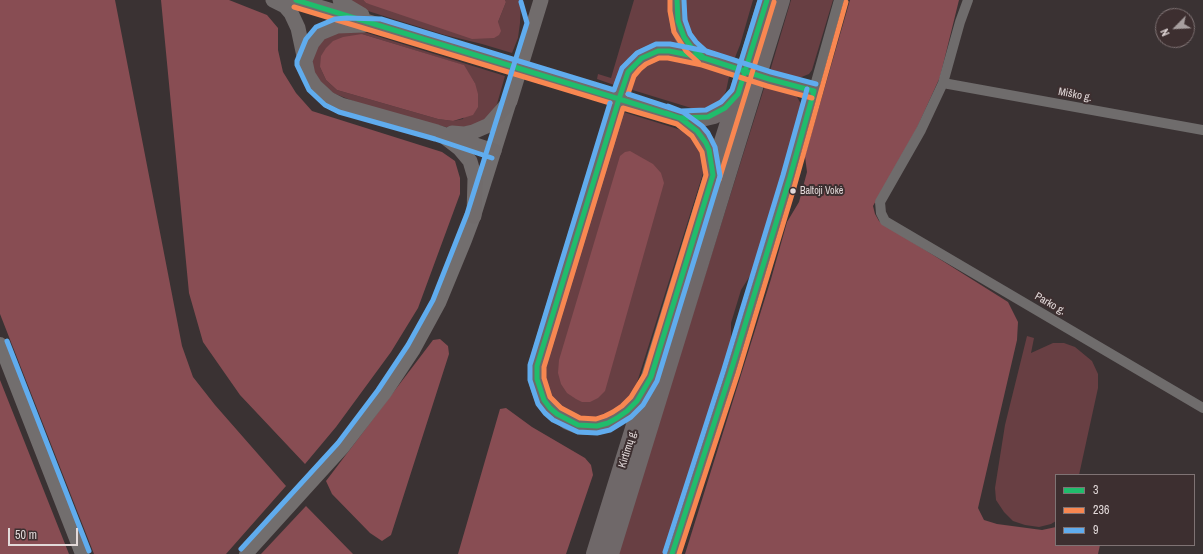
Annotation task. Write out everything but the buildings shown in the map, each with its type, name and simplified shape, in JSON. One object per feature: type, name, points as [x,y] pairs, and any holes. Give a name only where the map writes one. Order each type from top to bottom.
[{"type":"highway","points":[[677,0],[677,16],[680,29],[691,47],[704,58]]},
{"type":"highway","name":"Kirtimų g.","points":[[596,554],[767,0]]},
{"type":"highway","name":"Kirtimų g.","points":[[610,554],[781,0]]},
{"type":"highway","points":[[651,377],[636,401],[627,411],[608,423],[596,426],[587,426],[578,425],[568,421],[550,408],[544,400],[540,390],[537,379],[537,366],[628,72],[634,64],[642,58],[658,51],[668,51],[704,58],[732,67]]},
{"type":"highway","points":[[769,79],[814,91]]},
{"type":"highway","points":[[680,118],[701,118],[714,115],[725,108],[738,94]]},
{"type":"highway","points":[[680,118],[698,131],[706,143],[709,150],[713,175]]},
{"type":"main road","points":[[273,0],[285,6],[296,21],[304,63],[308,75],[315,86],[325,96],[342,105],[437,132],[494,151]]},
{"type":"main road","points":[[296,0],[680,118]]},
{"type":"main road","points":[[340,0],[347,6],[380,26]]},
{"type":"main road","points":[[528,0],[534,23]]},
{"type":"main road","points":[[246,554],[343,447],[384,394],[414,349],[439,303],[474,216],[542,0]]},
{"type":"main road","points":[[304,63],[312,43],[320,33],[329,29],[347,25],[380,26]]},
{"type":"main road","points":[[437,132],[464,134],[473,132],[488,125],[510,101]]},
{"type":"main road","points":[[437,132],[459,148],[470,161],[475,178],[474,216]]},
{"type":"main road","points":[[0,344],[82,554]]},
{"type":"street","points":[[672,554],[731,371],[790,177],[839,0]]},
{"type":"street","points":[[943,83],[960,22],[968,0]]},
{"type":"street","name":"Miško g.","points":[[943,83],[1203,130]]},
{"type":"street","name":"Parko g.","points":[[943,83],[921,130],[880,202],[881,213],[885,221],[1203,408]]},
{"type":"shaded area","points":[[0,0],[115,0],[182,346],[193,377],[215,405],[286,486],[226,554],[94,554],[0,314]]},
{"type":"shaded area","points":[[161,0],[229,0],[267,15],[278,28],[278,50],[283,72],[296,93],[312,111],[442,152],[455,161],[460,178],[460,194],[418,308],[391,352],[336,427],[305,464],[240,395],[203,342],[189,293]]},
{"type":"shaded area","points":[[349,0],[363,0],[366,3],[498,22],[506,2],[505,0],[521,0],[518,38],[512,53],[445,35],[371,12],[356,6]]},
{"type":"shaded area","points":[[363,0],[505,0],[506,2],[498,22],[501,31],[499,35],[494,38],[472,39],[366,3]]},
{"type":"shaded area","points":[[634,0],[673,0],[682,44],[670,45],[617,86],[597,79],[598,74],[611,78]]},
{"type":"shaded area","points":[[683,0],[753,0],[734,60],[695,46],[681,4]]},
{"type":"shaded area","points":[[791,0],[833,0],[812,70],[809,74],[799,78],[770,71]]},
{"type":"shaded area","points":[[850,0],[959,0],[940,77],[916,130],[873,206],[875,214],[879,221],[1008,302],[1018,322],[1017,340],[978,508],[984,520],[997,524],[1042,530],[1055,527],[1055,546],[1100,546],[1098,554],[685,554],[771,279],[787,222],[799,202],[807,172],[805,156]]},
{"type":"shaded area","points":[[364,32],[505,76],[497,104],[491,114],[483,122],[473,126],[450,128],[358,103],[333,93],[319,80],[314,72],[311,53],[330,33]],"holes":[[[362,34],[463,65],[475,83],[463,119],[453,121],[438,119],[337,90],[326,80],[320,67]]]},
{"type":"shaded area","points":[[362,34],[464,65],[475,83],[478,94],[478,107],[473,115],[453,121],[438,119],[337,90],[326,80],[320,67],[321,56],[333,41],[343,37]]},
{"type":"shaded area","points":[[661,55],[730,72],[726,91],[721,101],[701,111],[626,88],[632,74]]},
{"type":"shaded area","points":[[766,82],[796,95],[801,104],[801,113],[753,271],[741,290],[731,323],[731,346],[677,519],[664,554],[617,554]]},
{"type":"shaded area","points":[[620,111],[694,134],[698,138],[705,167],[633,395],[630,401],[594,422],[557,409],[541,376]]},
{"type":"shaded area","points":[[630,151],[653,164],[661,173],[664,183],[605,391],[598,398],[590,402],[582,402],[567,393],[561,384],[558,373],[559,360],[620,156],[625,152]]},
{"type":"shaded area","points":[[1027,336],[1034,338],[1031,353],[1053,343],[1064,343],[1075,347],[1092,361],[1098,374],[1098,388],[1079,474],[1055,474],[1055,522],[1051,524],[1039,527],[1013,521],[1004,512],[996,500],[995,488],[1005,425]]},
{"type":"shaded area","points":[[440,339],[448,346],[449,354],[391,535],[382,541],[370,533],[332,494],[326,481],[433,340]]},
{"type":"shaded area","points":[[0,380],[69,554],[0,554]]},
{"type":"shaded area","points":[[506,408],[532,427],[585,458],[591,465],[593,475],[566,554],[458,554],[500,409]]},
{"type":"shaded area","points":[[306,506],[353,554],[261,554]]},
{"type":"transit line","name":"3","points":[[296,0],[619,99]]},
{"type":"transit line","name":"236","points":[[670,0],[670,11],[674,32],[686,51],[699,63]]},
{"type":"transit line","name":"3","points":[[677,0],[678,21],[684,37],[691,47],[704,58],[716,62]]},
{"type":"transit line","name":"9","points":[[684,0],[685,20],[690,34],[707,52],[718,55]]},
{"type":"transit line","name":"9","points":[[668,106],[681,111],[706,110],[721,102],[732,90],[760,0]]},
{"type":"transit line","name":"3","points":[[666,113],[680,118],[708,117],[725,108],[738,94],[767,0]]},
{"type":"transit line","name":"9","points":[[241,549],[338,443],[378,390],[408,345],[433,300],[467,214],[527,23],[521,2]]},
{"type":"transit line","name":"236","points":[[719,180],[774,2]]},
{"type":"transit line","name":"236","points":[[679,554],[738,373],[793,191],[846,2]]},
{"type":"transit line","name":"236","points":[[294,7],[610,103]]},
{"type":"transit line","name":"9","points":[[492,158],[435,139],[339,112],[325,105],[309,90],[297,65],[297,61],[306,39],[316,27],[335,19],[381,19],[614,90],[622,68],[637,53],[656,44],[670,44],[706,51],[771,72],[816,84]]},
{"type":"transit line","name":"3","points":[[619,99],[628,72],[642,58],[658,51],[669,51],[704,58],[769,79],[814,91]]},
{"type":"transit line","name":"236","points":[[628,94],[634,76],[640,69],[646,64],[659,58],[668,58],[702,65],[767,86],[812,98]]},
{"type":"transit line","name":"9","points":[[665,552],[724,369],[783,175],[807,89]]},
{"type":"transit line","name":"3","points":[[672,554],[731,371],[790,177],[814,91]]},
{"type":"transit line","name":"9","points":[[610,103],[530,365],[530,380],[538,404],[553,420],[578,432],[597,433],[610,430],[631,417],[643,405],[657,381],[720,176],[715,147],[708,133],[702,126],[683,112],[628,94]]},
{"type":"transit line","name":"3","points":[[619,99],[680,118],[697,131],[706,143],[709,150],[713,175],[651,377],[637,401],[617,418],[608,423],[597,426],[578,425],[557,414],[544,400],[537,379],[537,366],[619,99]]},
{"type":"transit line","name":"236","points":[[623,108],[677,124],[692,136],[702,152],[706,175],[645,374],[631,397],[622,406],[613,412],[596,419],[580,418],[561,408],[550,397],[544,378],[544,367],[623,108]]},
{"type":"transit line","name":"9","points":[[7,341],[89,551]]},
{"type":"place","name":"Baltoji Vokė","points":[[793,191]]}]
